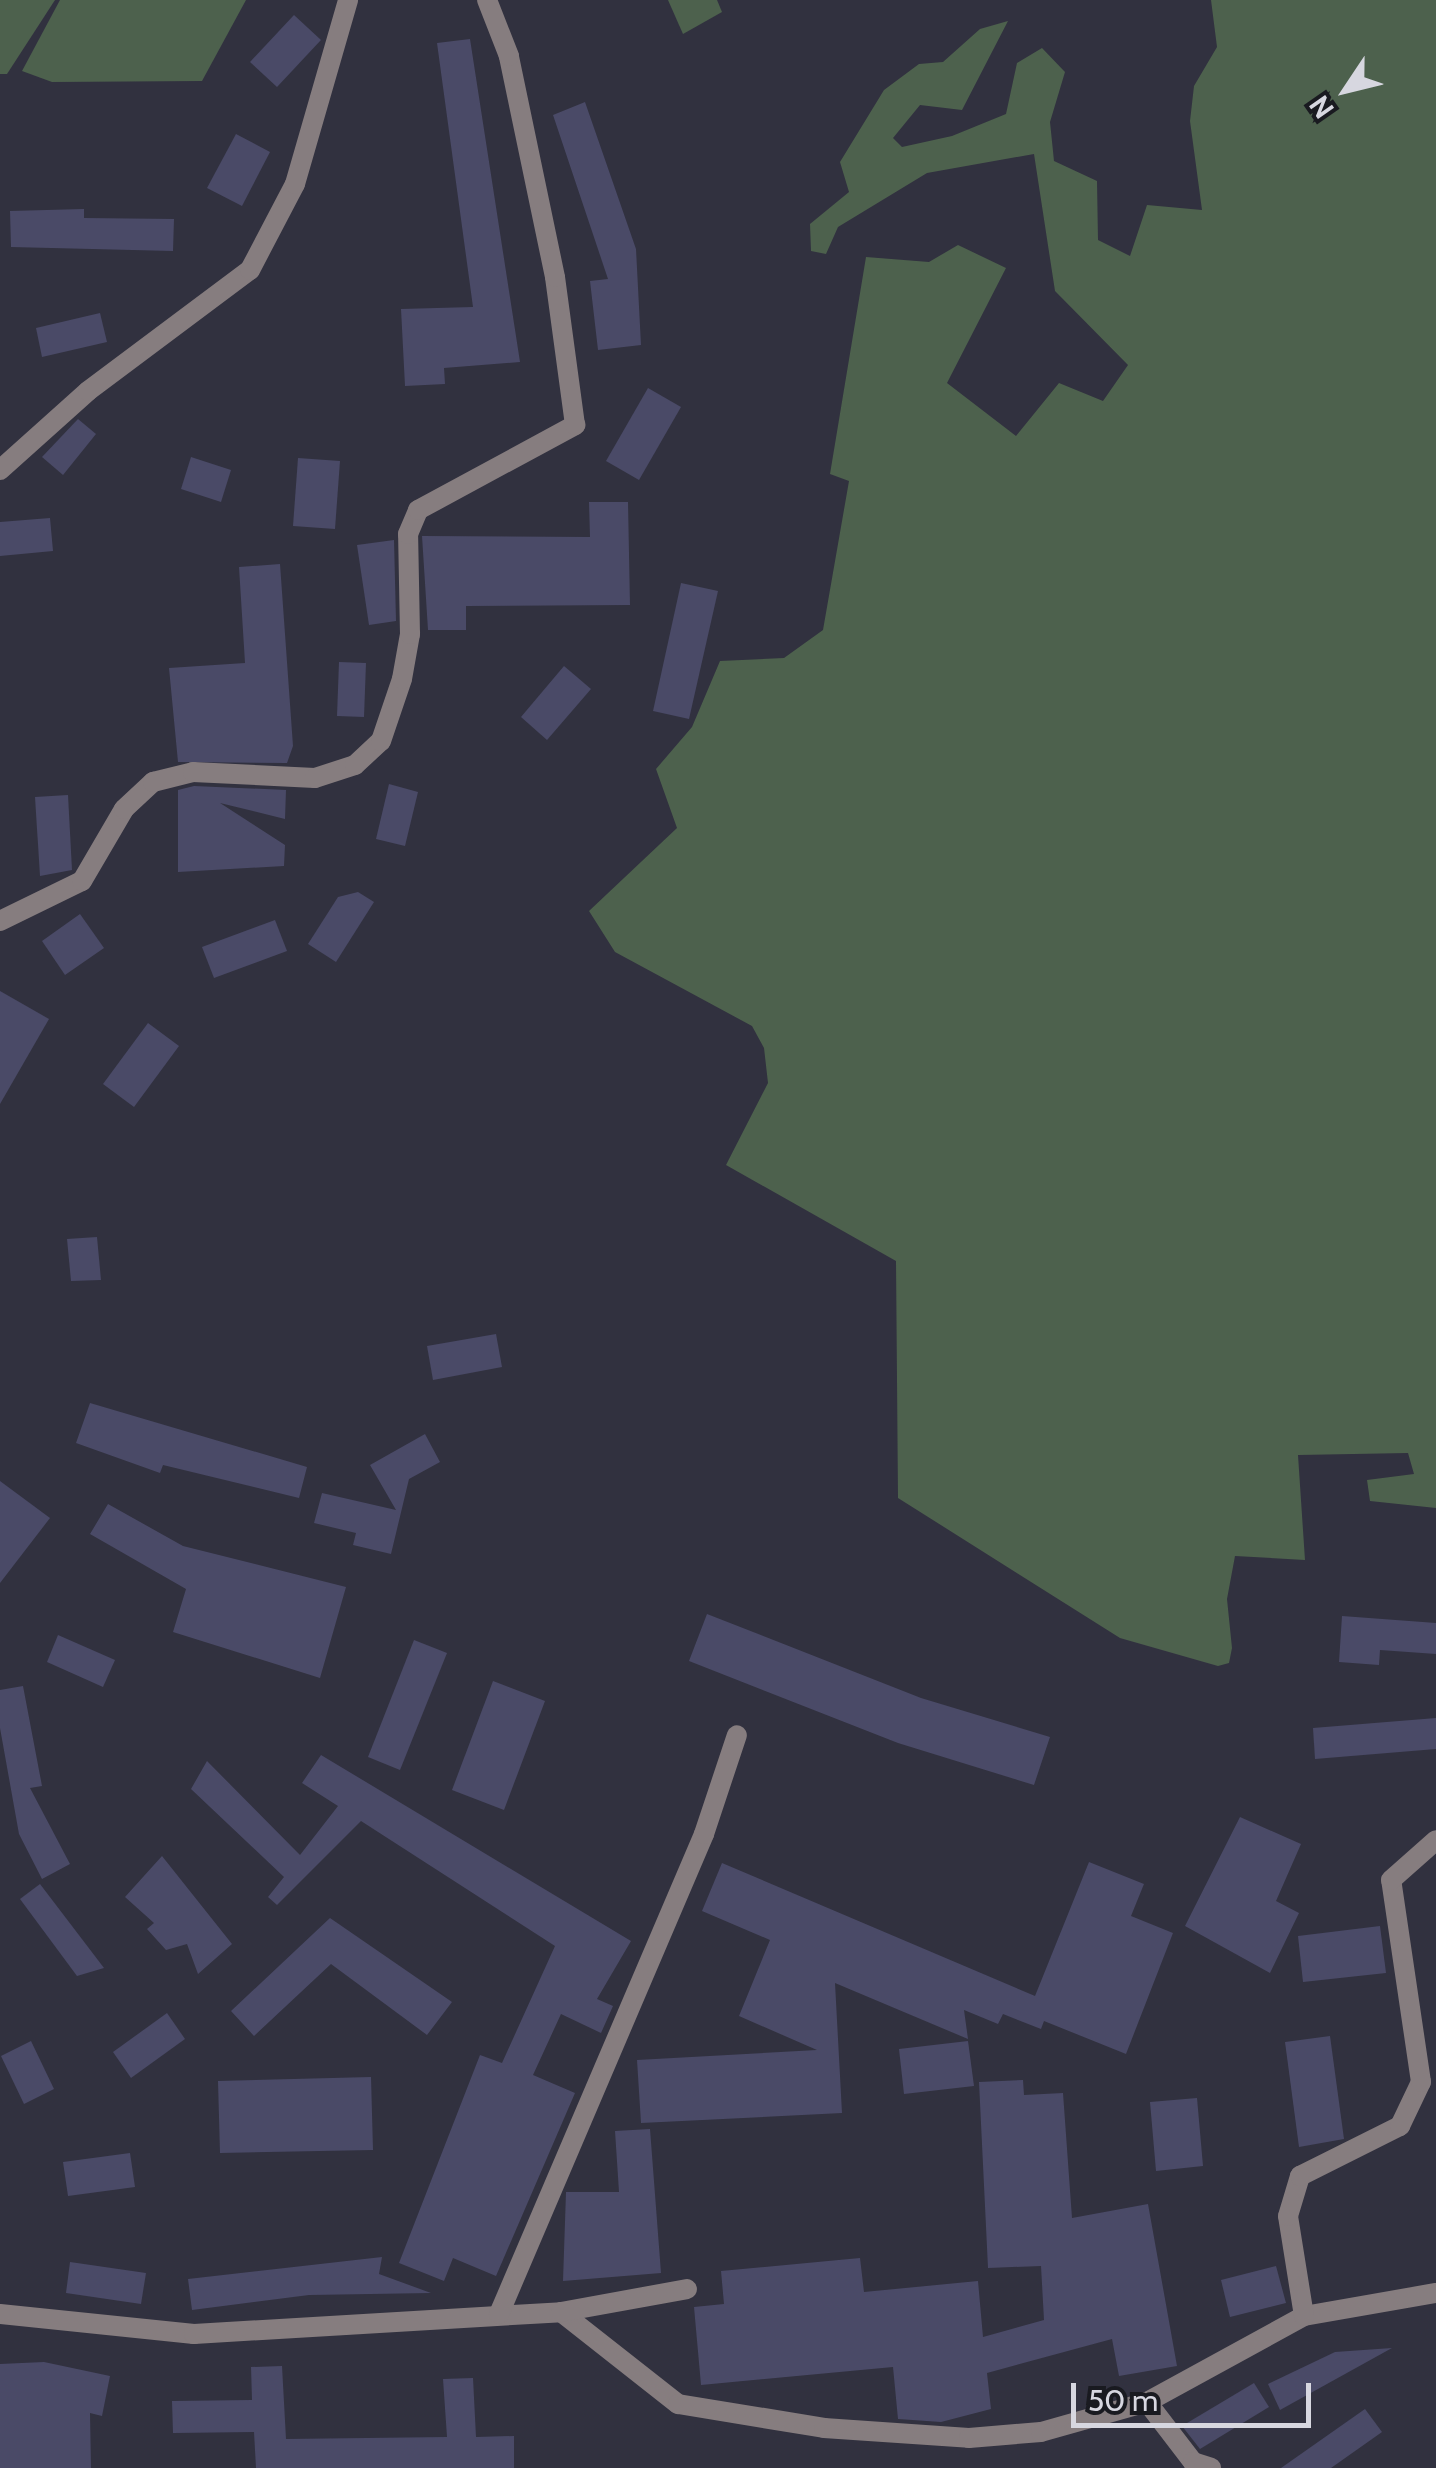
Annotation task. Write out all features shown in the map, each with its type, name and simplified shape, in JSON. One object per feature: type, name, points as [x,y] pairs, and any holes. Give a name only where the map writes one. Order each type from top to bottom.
[{"type":"street","points":[[0,470],[88,390],[250,270],[296,184],[348,0]]},
{"type":"street","points":[[0,921],[82,881],[124,809],[153,782],[193,772],[316,778],[368,753],[381,741],[402,679],[410,634],[408,534],[418,510],[575,425],[555,277],[510,56],[487,0]]},
{"type":"street","points":[[499,2314],[704,1834],[737,1734]]},
{"type":"street","points":[[1304,2316],[1288,2216],[1300,2176],[1400,2126],[1421,2082],[1391,1880],[1436,1840]]},
{"type":"street","points":[[0,2314],[194,2334],[561,2312],[687,2289]]},
{"type":"street","points":[[561,2312],[678,2404],[824,2428],[970,2438],[1041,2432],[1147,2402],[1304,2316],[1436,2293]]},
{"type":"street","points":[[1147,2402],[1193,2462],[1211,2468]]},
{"type":"green space","points":[[0,0],[55,0],[7,74],[0,74]]},
{"type":"green space","points":[[60,0],[246,0],[202,81],[52,82],[22,71]]},
{"type":"green space","points":[[668,0],[717,0],[722,12],[683,34]]},
{"type":"green space","points":[[1211,0],[1436,0],[1436,1508],[1370,1501],[1367,1480],[1414,1474],[1408,1453],[1298,1455],[1305,1560],[1235,1556],[1227,1599],[1232,1648],[1229,1663],[1218,1666],[1120,1638],[898,1498],[896,1261],[726,1165],[768,1083],[764,1048],[752,1026],[615,952],[589,911],[677,828],[656,769],[692,727],[720,661],[784,658],[823,630],[849,481],[830,474],[866,257],[929,262],[958,245],[1006,268],[947,383],[1016,436],[1059,383],[1103,401],[1128,365],[1055,291],[1034,154],[927,173],[838,227],[826,254],[811,251],[810,224],[849,192],[840,162],[884,90],[919,64],[943,62],[980,29],[1008,21],[962,110],[920,105],[893,138],[902,147],[952,136],[1006,114],[1017,63],[1042,48],[1065,72],[1050,122],[1054,161],[1097,181],[1098,240],[1130,256],[1147,205],[1202,210],[1190,121],[1194,86],[1217,47]]},
{"type":"building","points":[[294,15],[321,40],[277,87],[250,62]]},
{"type":"building","points":[[470,39],[520,362],[444,368],[445,384],[405,386],[401,309],[473,307],[437,43]]},
{"type":"building","points":[[585,102],[636,249],[641,345],[598,350],[590,281],[608,279],[553,115]]},
{"type":"building","points":[[236,134],[270,152],[242,206],[207,188]]},
{"type":"building","points":[[84,209],[84,218],[174,219],[173,251],[11,247],[10,211]]},
{"type":"building","points":[[100,313],[107,342],[42,357],[36,328]]},
{"type":"building","points":[[648,388],[681,407],[639,480],[606,461]]},
{"type":"building","points":[[78,419],[96,434],[63,475],[42,457]]},
{"type":"building","points":[[191,457],[231,470],[221,502],[181,489]]},
{"type":"building","points":[[298,458],[340,461],[335,529],[293,526]]},
{"type":"building","points":[[589,502],[628,502],[630,605],[466,606],[466,630],[428,630],[422,536],[590,537]]},
{"type":"building","points":[[50,518],[53,551],[0,556],[0,522]]},
{"type":"building","points":[[394,540],[396,621],[369,625],[357,545]]},
{"type":"building","points":[[280,564],[293,746],[287,763],[178,762],[169,668],[245,663],[239,567]]},
{"type":"building","points":[[681,583],[718,591],[689,719],[653,711]]},
{"type":"building","points":[[339,662],[366,663],[364,717],[337,716]]},
{"type":"building","points":[[564,666],[591,689],[547,740],[521,717]]},
{"type":"building","points":[[389,784],[418,792],[405,846],[376,839]]},
{"type":"building","points":[[194,786],[286,790],[285,819],[220,803],[285,845],[284,866],[178,872],[178,790]]},
{"type":"building","points":[[68,795],[72,870],[40,876],[35,797]]},
{"type":"building","points":[[358,892],[374,902],[336,962],[308,944],[338,897]]},
{"type":"building","points":[[80,914],[104,948],[65,975],[42,941]]},
{"type":"building","points":[[275,920],[287,951],[214,978],[202,947]]},
{"type":"building","points":[[0,991],[49,1019],[0,1104]]},
{"type":"building","points":[[148,1023],[179,1046],[134,1107],[103,1084]]},
{"type":"building","points":[[97,1237],[101,1280],[71,1281],[67,1239]]},
{"type":"building","points":[[496,1334],[502,1367],[433,1380],[427,1346]]},
{"type":"building","points":[[90,1403],[307,1467],[299,1498],[163,1465],[160,1473],[76,1443]]},
{"type":"building","points":[[425,1434],[440,1462],[409,1479],[391,1554],[353,1545],[356,1533],[314,1523],[322,1493],[396,1510],[370,1465]]},
{"type":"building","points":[[0,1481],[50,1518],[0,1583]]},
{"type":"building","points":[[108,1504],[183,1546],[346,1587],[320,1678],[173,1632],[186,1589],[90,1534]]},
{"type":"building","points":[[707,1614],[921,1698],[1050,1737],[1034,1785],[898,1743],[689,1661]]},
{"type":"building","points":[[1342,1616],[1436,1623],[1436,1654],[1380,1650],[1379,1665],[1339,1662]]},
{"type":"building","points":[[58,1635],[115,1660],[103,1687],[47,1662]]},
{"type":"building","points":[[414,1640],[447,1653],[400,1770],[368,1757]]},
{"type":"building","points":[[493,1681],[545,1701],[504,1810],[452,1790]]},
{"type":"building","points":[[23,1686],[42,1786],[30,1788],[70,1864],[42,1879],[19,1834],[0,1728],[0,1690]]},
{"type":"building","points":[[1436,1718],[1436,1749],[1315,1759],[1313,1728]]},
{"type":"building","points":[[321,1755],[631,1941],[597,1999],[613,2006],[601,2033],[561,2014],[533,2075],[575,2093],[496,2276],[453,2258],[444,2281],[399,2263],[480,2055],[502,2063],[555,1946],[361,1821],[277,1905],[268,1897],[284,1877],[191,1789],[207,1761],[300,1855],[338,1806],[302,1783]]},
{"type":"building","points":[[1240,1817],[1301,1844],[1276,1901],[1299,1913],[1270,1973],[1185,1926]]},
{"type":"building","points":[[162,1856],[232,1944],[198,1974],[187,1944],[166,1950],[147,1929],[154,1923],[125,1897]]},
{"type":"building","points":[[1089,1862],[1144,1884],[1131,1916],[1173,1933],[1126,2054],[1044,2021],[1041,2029],[1003,2014],[998,2024],[964,2010],[968,2039],[835,1983],[842,2113],[641,2123],[637,2060],[817,2050],[739,2016],[770,1940],[702,1911],[722,1863],[1035,1996]]},
{"type":"building","points":[[40,1884],[104,1968],[77,1976],[20,1899]]},
{"type":"building","points":[[330,1918],[452,2002],[427,2035],[331,1964],[254,2036],[231,2011]]},
{"type":"building","points":[[1380,1926],[1386,1973],[1303,1982],[1298,1936]]},
{"type":"building","points":[[167,2013],[185,2039],[131,2078],[113,2052]]},
{"type":"building","points":[[1330,2036],[1344,2139],[1299,2147],[1285,2042]]},
{"type":"building","points":[[31,2041],[54,2089],[24,2104],[1,2056]]},
{"type":"building","points":[[968,2041],[974,2086],[904,2094],[899,2049]]},
{"type":"building","points":[[371,2077],[373,2150],[220,2153],[218,2081]]},
{"type":"building","points":[[1023,2080],[1024,2095],[1063,2093],[1072,2218],[1148,2204],[1177,2366],[1119,2376],[1112,2339],[987,2373],[991,2409],[941,2422],[898,2419],[893,2367],[701,2385],[694,2307],[724,2304],[721,2271],[860,2258],[864,2292],[978,2281],[983,2337],[1044,2320],[1041,2266],[988,2268],[979,2082]]},
{"type":"building","points":[[1197,2098],[1203,2166],[1156,2171],[1150,2102]]},
{"type":"building","points":[[650,2129],[661,2273],[563,2281],[566,2192],[619,2192],[615,2131]]},
{"type":"building","points":[[130,2153],[135,2187],[68,2196],[63,2162]]},
{"type":"building","points":[[382,2257],[379,2274],[431,2293],[309,2295],[192,2310],[188,2279]]},
{"type":"building","points":[[70,2262],[146,2273],[141,2304],[66,2293]]},
{"type":"building","points":[[1276,2266],[1286,2303],[1230,2317],[1221,2280]]},
{"type":"building","points":[[1392,2348],[1280,2410],[1268,2384],[1335,2352]]},
{"type":"building","points":[[44,2362],[110,2376],[102,2416],[90,2413],[91,2468],[0,2468],[0,2364]]},
{"type":"building","points":[[282,2366],[286,2439],[447,2437],[443,2379],[473,2378],[476,2437],[514,2436],[514,2468],[256,2468],[254,2432],[173,2433],[172,2401],[252,2400],[251,2367]]},
{"type":"building","points":[[1254,2383],[1269,2407],[1200,2449],[1182,2426]]},
{"type":"building","points":[[1365,2409],[1382,2432],[1331,2468],[1281,2468]]}]
